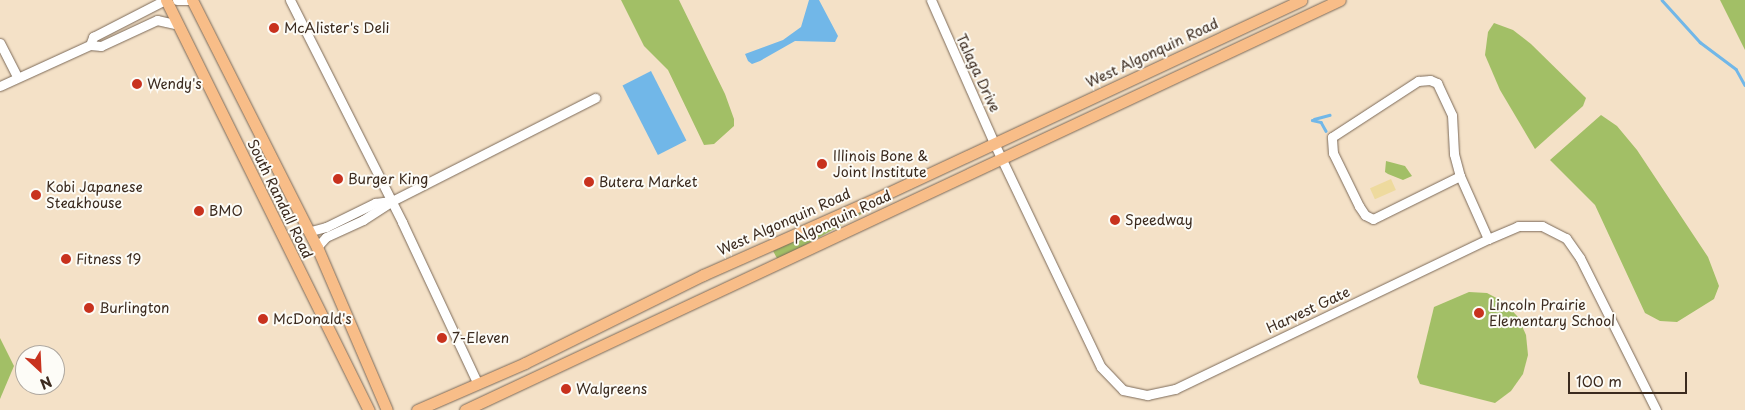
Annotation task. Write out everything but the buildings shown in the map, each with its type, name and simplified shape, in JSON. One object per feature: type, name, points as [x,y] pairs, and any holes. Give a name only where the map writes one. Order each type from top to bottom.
[{"type":"main road","name":"South Randall Road","points":[[165,0],[369,410]]},
{"type":"main road","name":"South Randall Road","points":[[192,0],[317,247],[387,410]]},
{"type":"main road","name":"West Algonquin Road","points":[[417,410],[478,384],[703,275],[994,143],[1301,0]]},
{"type":"main road","name":"Algonquin Road","points":[[465,410],[1340,0]]},
{"type":"street","points":[[90,45],[93,37],[165,0]]},
{"type":"street","points":[[177,0],[192,0]]},
{"type":"street","points":[[290,0],[392,201],[478,384]]},
{"type":"street","name":"Talaga Drive","points":[[931,0],[1001,158]]},
{"type":"street","points":[[0,86],[90,45],[101,46],[156,20],[178,25]]},
{"type":"street","points":[[0,43],[17,77]]},
{"type":"street","points":[[1460,176],[1374,219],[1366,215],[1359,206],[1333,153],[1332,137],[1399,91],[1418,81],[1430,80],[1437,84],[1452,114],[1454,154],[1460,176],[1488,240]]},
{"type":"street","points":[[317,247],[326,238],[363,220],[392,201],[595,98]]},
{"type":"street","name":"Harvest Gate","points":[[1001,158],[1101,367],[1123,390],[1135,393],[1161,394],[1175,389],[1518,226],[1542,226],[1566,238],[1580,258],[1656,410]]},
{"type":"street","points":[[306,228],[311,231],[375,203],[392,201]]},
{"type":"green space","points":[[621,0],[679,0],[725,94],[734,119],[734,126],[714,144],[704,145],[668,70],[644,46]]},
{"type":"green space","points":[[1720,0],[1745,0],[1745,50]]},
{"type":"green space","points":[[1494,23],[1513,30],[1531,44],[1586,98],[1583,106],[1535,149],[1500,90],[1485,55],[1488,32]]},
{"type":"green space","points":[[1601,115],[1617,126],[1637,150],[1708,257],[1719,286],[1714,299],[1677,322],[1660,321],[1645,313],[1595,205],[1550,160]]},
{"type":"green space","points":[[1386,161],[1405,166],[1412,176],[1403,180],[1388,174],[1385,172]]},
{"type":"green space","points":[[876,206],[778,260],[773,251],[802,237]]},
{"type":"green space","points":[[1469,292],[1487,293],[1504,302],[1518,317],[1526,335],[1528,355],[1523,374],[1511,391],[1495,403],[1420,384],[1417,377],[1434,307]]},
{"type":"green space","points":[[0,338],[14,366],[0,399]]},
{"type":"sand","points":[[1391,179],[1396,190],[1375,199],[1370,188]]},
{"type":"water","points":[[809,0],[819,0],[838,36],[835,42],[795,41],[760,61],[752,64],[748,61],[745,54],[783,40],[801,27]]},
{"type":"water","points":[[651,71],[686,140],[658,155],[622,86]]},
{"type":"waterway","points":[[1662,0],[1700,42],[1736,69],[1745,85]]},
{"type":"waterway","points":[[1314,119],[1329,115]]},
{"type":"waterway","points":[[1312,120],[1321,122],[1326,131]]},
{"type":"place","name":"McAlister's Deli","points":[[274,28]]},
{"type":"place","name":"Wendy's","points":[[137,84]]},
{"type":"place","name":"Illinois Bone & Joint Institute","points":[[822,164]]},
{"type":"place","name":"Burger King","points":[[338,179]]},
{"type":"place","name":"Butera Market","points":[[589,182]]},
{"type":"place","name":"Kobi Japanese Steakhouse","points":[[36,195]]},
{"type":"place","name":"BMO","points":[[199,211]]},
{"type":"place","name":"Speedway","points":[[1115,220]]},
{"type":"place","name":"Fitness 19","points":[[66,259]]},
{"type":"place","name":"Burlington","points":[[89,308]]},
{"type":"place","name":"Lincoln Prairie Elementary School","points":[[1479,313]]},
{"type":"place","name":"McDonald's","points":[[263,319]]},
{"type":"place","name":"7-Eleven","points":[[442,338]]},
{"type":"place","name":"Walgreens","points":[[566,389]]}]
